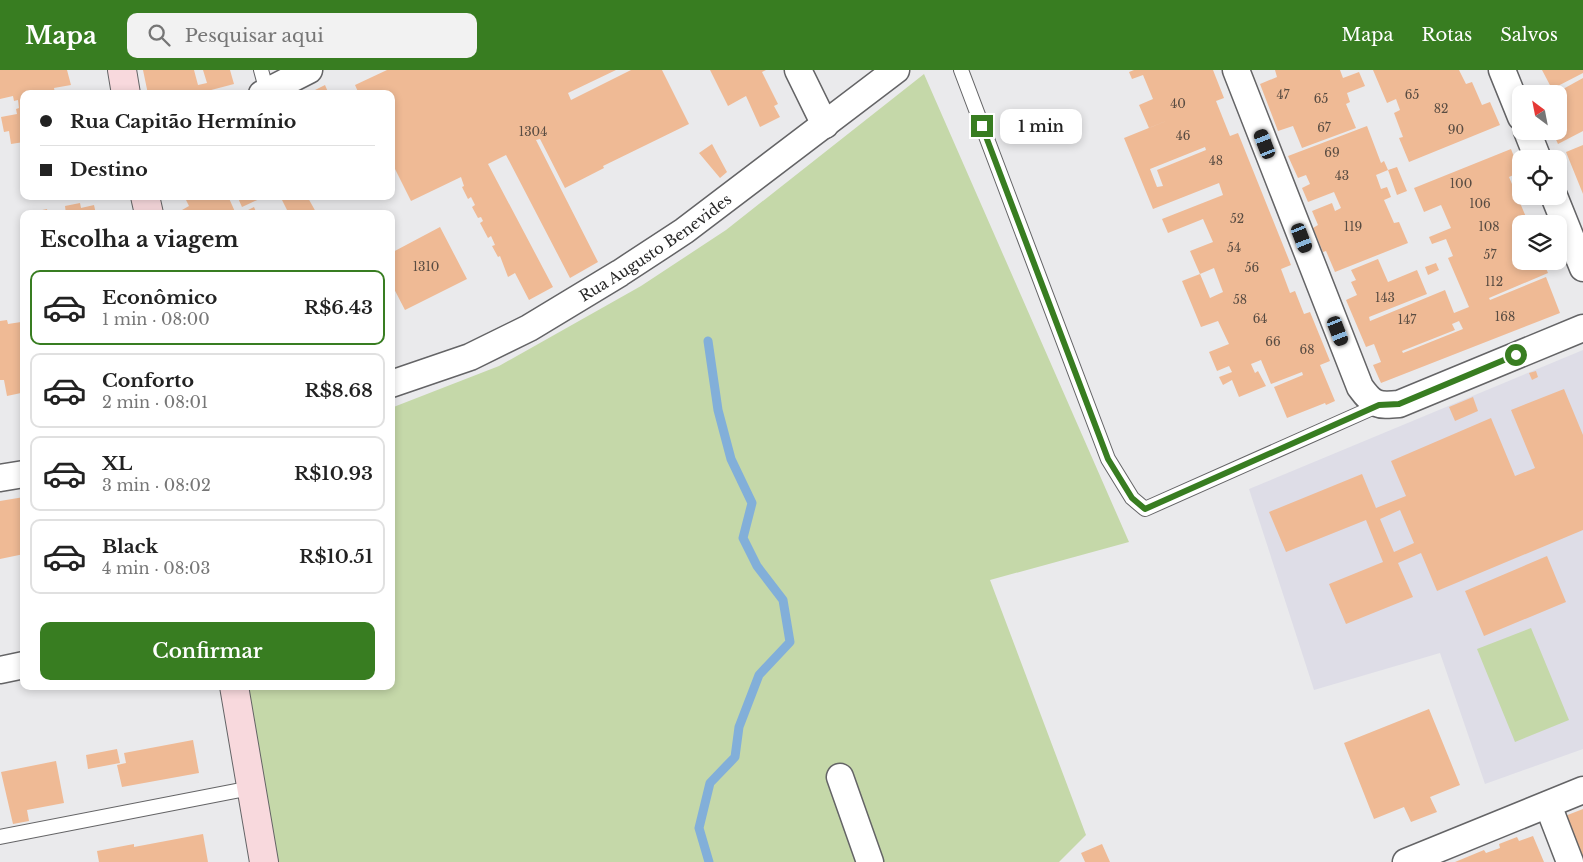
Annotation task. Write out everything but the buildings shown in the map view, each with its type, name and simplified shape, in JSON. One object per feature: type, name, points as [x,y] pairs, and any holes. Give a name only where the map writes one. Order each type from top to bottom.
[{"type":"main road","points":[[122,70],[125,90]]},
{"type":"main road","points":[[235,690],[264,862]]},
{"type":"street","points":[[264,85],[309,70]]},
{"type":"street","points":[[798,70],[825,125]]},
{"type":"street","name":"Rua Augusto Benevides","points":[[395,383],[470,357],[529,328],[684,231],[896,70]]},
{"type":"street","points":[[1236,70],[1360,387],[1369,398],[1379,405],[1399,404],[1583,328]]},
{"type":"street","points":[[1502,70],[1512,95]]},
{"type":"street","points":[[1558,205],[1583,268]]},
{"type":"street","points":[[0,478],[20,475]]},
{"type":"street","points":[[0,670],[20,667]]},
{"type":"street","points":[[840,777],[870,862]]},
{"type":"street","points":[[1406,862],[1583,790]]},
{"type":"street","points":[[1548,804],[1570,862]]},
{"type":"lane","points":[[961,70],[1108,459],[1132,498],[1145,509],[1379,405]]},
{"type":"lane","points":[[0,837],[251,788]]},
{"type":"shaded area","points":[[1583,350],[1583,749],[1485,784],[1440,653],[1314,690],[1249,489]]},
{"type":"green space","points":[[924,74],[1129,542],[990,580],[1086,835],[1059,862],[277,862],[248,690],[395,690],[395,406],[499,366],[641,286],[726,230]]},
{"type":"green space","points":[[1531,628],[1569,720],[1515,742],[1477,649]]},
{"type":"waterway","points":[[708,341],[718,410],[731,459],[752,503],[743,538],[757,566],[783,600],[790,642],[759,675],[739,727],[735,757],[710,783],[699,828],[709,862]]},
{"type":"route","points":[[982,126],[1108,459],[1132,498],[1145,509],[1379,405],[1399,404],[1516,355]]}]
